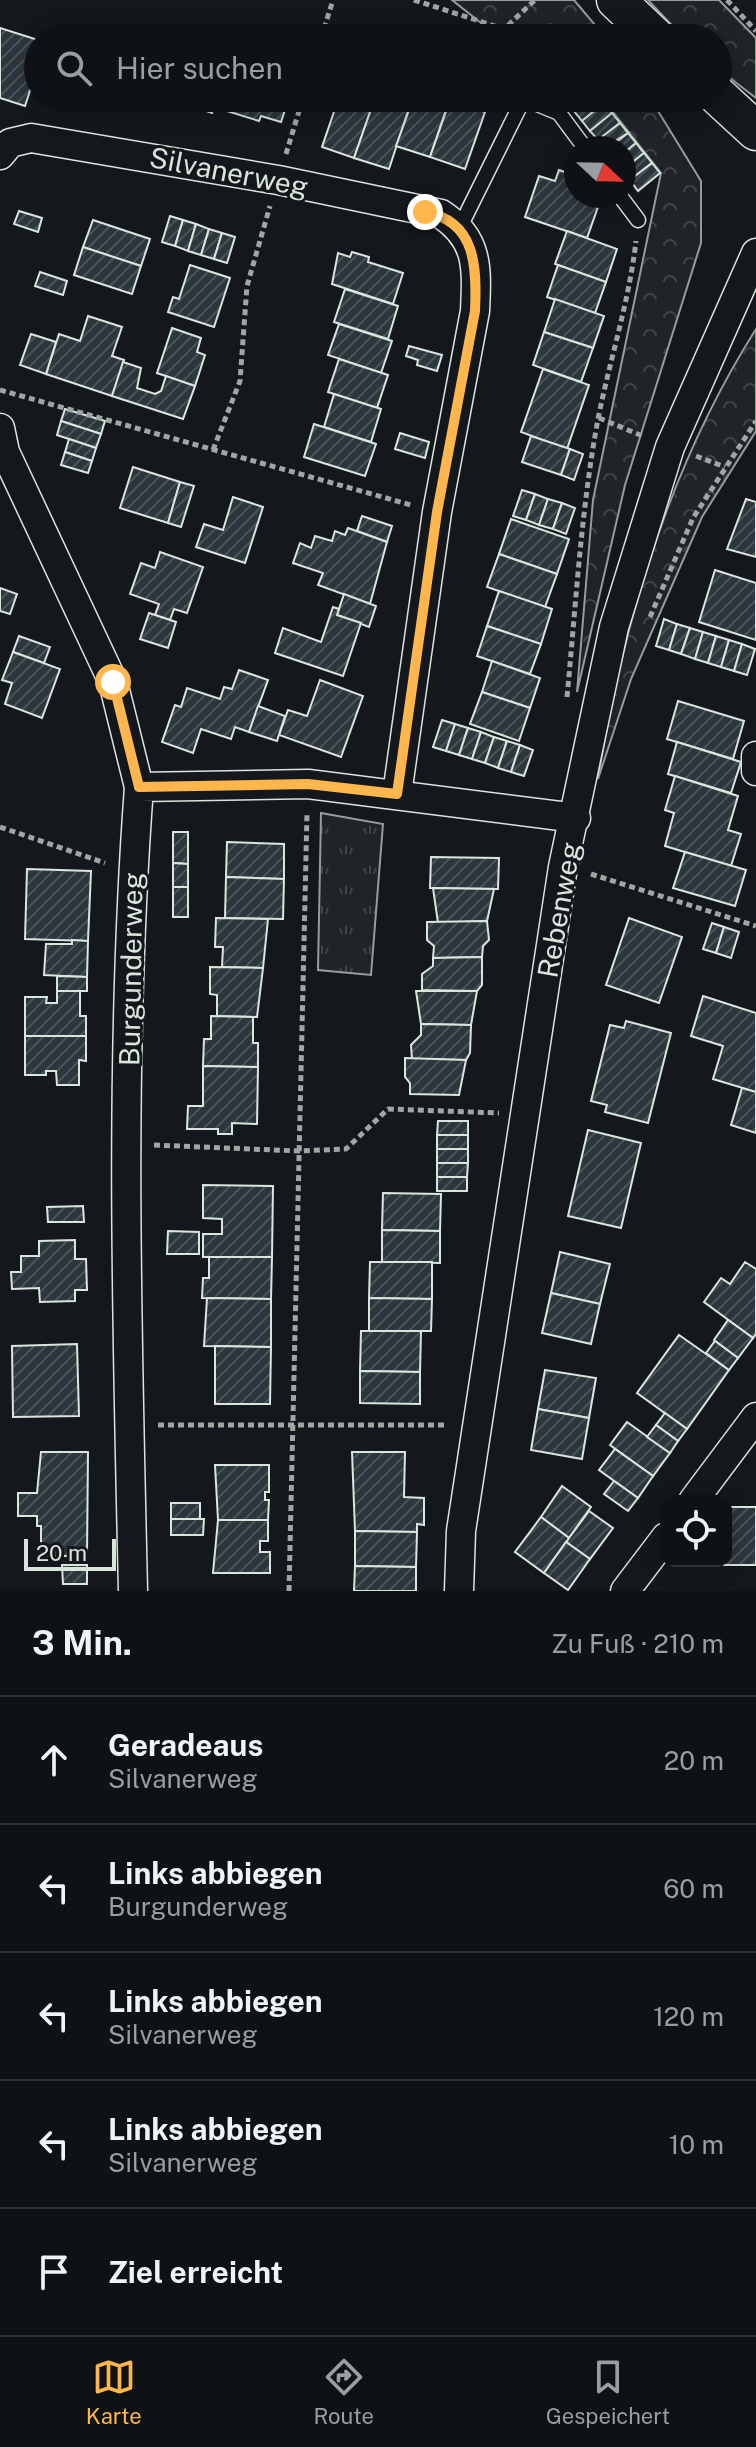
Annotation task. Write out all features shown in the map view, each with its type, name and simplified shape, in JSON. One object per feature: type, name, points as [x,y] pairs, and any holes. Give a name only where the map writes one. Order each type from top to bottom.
[{"type":"main road","points":[[616,0],[641,24]]},
{"type":"main road","points":[[732,109],[756,131]]},
{"type":"street","name":"Silvanerweg","points":[[0,155],[10,143],[31,138],[278,180],[441,214],[460,227]]},
{"type":"street","points":[[397,794],[437,512],[475,311],[477,279],[470,240],[460,227]]},
{"type":"street","name":"Rebenweg","points":[[459,1591],[461,1531],[563,867],[576,818],[614,627],[670,447],[756,253]]},
{"type":"street","points":[[0,428],[5,452],[113,682],[139,787],[308,784],[576,818]]},
{"type":"street","points":[[756,756],[756,771]]},
{"type":"street","name":"Burgunderweg","points":[[133,1591],[129,1424],[129,1143],[132,872],[139,787]]},
{"type":"street","points":[[698,1495],[756,1417]]},
{"type":"street","points":[[625,1591],[660,1545]]},
{"type":"lane","points":[[460,227],[517,112]]},
{"type":"lane","points":[[557,112],[576,136]]},
{"type":"lane","points":[[629,208],[638,220]]},
{"type":"path","points":[[325,24],[333,0]]},
{"type":"path","points":[[414,0],[488,24]]},
{"type":"path","points":[[509,24],[535,0]]},
{"type":"path","points":[[727,0],[756,31]]},
{"type":"path","points":[[213,450],[240,381],[247,286],[299,112]]},
{"type":"path","points":[[566,705],[587,488],[599,417],[631,282],[638,220]]},
{"type":"path","points":[[0,390],[437,512]]},
{"type":"path","points":[[647,625],[693,518],[756,421]]},
{"type":"path","points":[[289,1591],[308,784]]},
{"type":"path","points":[[0,827],[132,872]]},
{"type":"path","points":[[592,863],[590,874],[756,926]]},
{"type":"path","points":[[129,1143],[299,1151],[346,1149],[388,1109],[525,1114]]},
{"type":"path","points":[[129,1424],[477,1424]]},
{"type":"green space","points":[[452,0],[574,0],[594,24],[482,24]]},
{"type":"green space","points":[[648,0],[719,0],[756,38],[756,98],[732,80],[732,24],[671,24]]},
{"type":"green space","points":[[613,112],[659,112],[701,181],[701,243],[625,485],[577,692],[593,500],[661,173],[636,141],[636,136],[632,136]]},
{"type":"green space","points":[[756,329],[756,431],[702,517],[631,679],[598,779],[621,661],[654,546],[699,434]]},
{"type":"green space","points":[[321,813],[383,824],[371,975],[318,970]]},
{"type":"building","points":[[0,28],[24,36],[24,106],[0,98]]},
{"type":"building","points":[[230,112],[284,112],[281,122],[261,116],[259,121]]},
{"type":"building","points":[[334,112],[370,112],[354,158],[322,147]]},
{"type":"building","points":[[370,112],[408,112],[389,169],[354,158]]},
{"type":"building","points":[[408,112],[445,112],[430,157],[396,146]]},
{"type":"building","points":[[446,112],[485,112],[465,169],[430,157]]},
{"type":"building","points":[[575,112],[593,112],[582,121]]},
{"type":"building","points":[[593,112],[612,113],[590,131],[582,121]]},
{"type":"building","points":[[612,113],[620,123],[603,136],[594,136],[590,131]]},
{"type":"building","points":[[620,123],[628,133],[623,136],[603,136]]},
{"type":"building","points":[[636,143],[644,153],[636,159]]},
{"type":"building","points":[[644,153],[652,163],[636,175],[636,159]]},
{"type":"building","points":[[652,163],[660,173],[638,191],[636,175]]},
{"type":"building","points":[[559,170],[564,172],[564,208],[598,208],[587,238],[525,217],[539,176],[555,181]]},
{"type":"building","points":[[19,211],[42,218],[38,232],[14,224]]},
{"type":"building","points":[[170,216],[183,220],[175,246],[162,242]]},
{"type":"building","points":[[93,220],[150,239],[141,266],[83,247]]},
{"type":"building","points":[[183,220],[196,224],[188,251],[175,246]]},
{"type":"building","points":[[196,224],[209,229],[201,255],[188,251]]},
{"type":"building","points":[[209,229],[222,233],[214,259],[201,255]]},
{"type":"building","points":[[567,231],[617,249],[606,282],[555,264]]},
{"type":"building","points":[[222,233],[235,237],[227,263],[214,259]]},
{"type":"building","points":[[83,247],[141,266],[132,294],[74,275]]},
{"type":"building","points":[[352,252],[369,257],[368,262],[403,273],[393,304],[332,284],[338,253],[350,257]]},
{"type":"building","points":[[190,265],[230,278],[214,327],[168,312],[173,297],[179,299]]},
{"type":"building","points":[[558,265],[606,282],[595,313],[547,297]]},
{"type":"building","points":[[40,272],[67,281],[63,295],[35,286]]},
{"type":"building","points":[[345,289],[398,306],[388,339],[334,322]]},
{"type":"building","points":[[555,299],[604,316],[593,348],[544,332]]},
{"type":"building","points":[[88,316],[122,327],[112,356],[124,360],[112,396],[46,374],[59,334],[80,341]]},
{"type":"building","points":[[339,324],[392,341],[381,373],[328,355]]},
{"type":"building","points":[[172,328],[201,338],[197,352],[205,355],[195,386],[157,373]]},
{"type":"building","points":[[544,332],[593,348],[581,382],[533,365]]},
{"type":"building","points":[[31,334],[56,342],[46,374],[20,365]]},
{"type":"building","points":[[409,346],[442,355],[437,371],[417,365],[418,360],[406,356]]},
{"type":"building","points":[[339,359],[388,375],[377,408],[328,392]]},
{"type":"building","points":[[123,362],[141,368],[137,388],[155,394],[161,391],[166,376],[195,386],[183,419],[112,396]]},
{"type":"building","points":[[543,369],[589,385],[567,449],[521,432]]},
{"type":"building","points":[[334,394],[381,409],[371,442],[324,427]]},
{"type":"building","points":[[65,409],[105,421],[101,434],[61,421]]},
{"type":"building","points":[[61,421],[101,434],[96,448],[57,435]]},
{"type":"building","points":[[314,424],[376,444],[365,476],[304,457]]},
{"type":"building","points":[[400,433],[429,442],[425,458],[395,449]]},
{"type":"building","points":[[531,436],[570,449],[561,475],[522,462]]},
{"type":"building","points":[[69,439],[96,448],[92,461],[65,452]]},
{"type":"building","points":[[570,449],[583,454],[574,480],[561,475]]},
{"type":"building","points":[[65,452],[92,461],[88,473],[61,465]]},
{"type":"building","points":[[133,467],[180,482],[168,523],[120,508]]},
{"type":"building","points":[[180,482],[194,486],[181,527],[168,523]]},
{"type":"building","points":[[522,490],[535,494],[526,520],[513,516]]},
{"type":"building","points":[[535,494],[548,499],[539,525],[526,520]]},
{"type":"building","points":[[233,497],[263,507],[245,563],[196,547],[204,524],[223,530]]},
{"type":"building","points":[[548,499],[562,503],[553,529],[539,525]]},
{"type":"building","points":[[746,499],[756,502],[756,557],[727,549]]},
{"type":"building","points":[[562,503],[575,508],[566,534],[553,529]]},
{"type":"building","points":[[362,516],[392,526],[387,542],[357,531]]},
{"type":"building","points":[[511,519],[569,539],[557,574],[499,554]]},
{"type":"building","points":[[348,528],[387,542],[370,604],[318,585],[323,573],[293,563],[300,543],[311,548],[315,536],[332,541],[335,531],[345,535]]},
{"type":"building","points":[[160,552],[203,567],[187,613],[174,609],[170,620],[155,615],[159,604],[130,594],[141,563],[155,568]]},
{"type":"building","points":[[499,554],[557,574],[545,607],[487,587]]},
{"type":"building","points":[[715,570],[756,583],[756,640],[699,622]]},
{"type":"building","points":[[0,588],[17,594],[10,614],[0,611]]},
{"type":"building","points":[[499,591],[552,609],[541,644],[487,626]]},
{"type":"building","points":[[344,594],[376,606],[369,627],[337,615]]},
{"type":"building","points":[[333,607],[339,609],[337,615],[361,623],[343,676],[275,653],[283,628],[321,642]]},
{"type":"building","points":[[149,613],[176,622],[168,648],[140,639]]},
{"type":"building","points":[[664,619],[677,624],[669,650],[656,646]]},
{"type":"building","points":[[677,624],[690,628],[681,654],[669,650]]},
{"type":"building","points":[[487,626],[541,644],[530,674],[477,656]]},
{"type":"building","points":[[690,628],[703,632],[695,659],[681,654]]},
{"type":"building","points":[[703,632],[716,636],[708,663],[695,659]]},
{"type":"building","points":[[19,636],[50,647],[44,663],[13,652]]},
{"type":"building","points":[[716,636],[729,640],[721,667],[708,663]]},
{"type":"building","points":[[729,640],[742,644],[734,671],[721,667]]},
{"type":"building","points":[[742,644],[755,649],[747,675],[734,671]]},
{"type":"building","points":[[13,652],[60,669],[42,718],[5,704],[12,683],[2,680]]},
{"type":"building","points":[[492,661],[540,678],[530,708],[482,692]]},
{"type":"building","points":[[239,670],[268,680],[249,732],[235,727],[231,739],[201,729],[193,753],[162,742],[175,705],[181,707],[187,688],[220,699],[224,687],[232,689]]},
{"type":"building","points":[[320,680],[363,696],[341,757],[279,735],[288,710],[307,716]]},
{"type":"building","points":[[482,692],[530,708],[519,741],[470,724]]},
{"type":"building","points":[[678,701],[744,721],[733,759],[667,739]]},
{"type":"building","points":[[258,706],[285,716],[277,741],[249,732]]},
{"type":"building","points":[[442,720],[455,724],[446,751],[433,747]]},
{"type":"building","points":[[455,724],[468,728],[459,755],[446,751]]},
{"type":"building","points":[[468,728],[481,732],[472,759],[459,755]]},
{"type":"building","points":[[481,732],[494,737],[485,763],[472,759]]},
{"type":"building","points":[[494,737],[507,741],[498,768],[485,763]]},
{"type":"building","points":[[507,741],[520,745],[511,772],[498,768]]},
{"type":"building","points":[[677,742],[741,762],[731,793],[668,774]]},
{"type":"building","points":[[520,745],[533,750],[524,776],[511,772]]},
{"type":"building","points":[[675,776],[738,796],[728,830],[741,834],[731,866],[665,846],[674,813],[665,810]]},
{"type":"building","points":[[173,832],[188,832],[188,864],[173,863]]},
{"type":"building","points":[[227,842],[284,844],[284,879],[226,877]]},
{"type":"building","points":[[685,852],[746,870],[735,906],[673,888]]},
{"type":"building","points":[[431,857],[499,858],[498,889],[430,888]]},
{"type":"building","points":[[173,863],[188,864],[188,887],[173,887]]},
{"type":"building","points":[[27,869],[91,871],[88,941],[25,939]]},
{"type":"building","points":[[226,877],[284,879],[283,919],[225,918]]},
{"type":"building","points":[[173,887],[188,887],[188,917],[173,917]]},
{"type":"building","points":[[433,888],[494,889],[487,921],[438,923]]},
{"type":"building","points":[[216,918],[268,919],[263,968],[222,967],[223,947],[215,947]]},
{"type":"building","points":[[629,918],[682,937],[659,1003],[606,985]]},
{"type":"building","points":[[487,921],[489,940],[483,946],[482,957],[433,958],[434,946],[427,940],[427,922]]},
{"type":"building","points":[[712,923],[724,927],[716,953],[703,949]]},
{"type":"building","points":[[724,927],[739,932],[731,958],[716,953]]},
{"type":"building","points":[[72,940],[88,941],[87,977],[44,975],[46,944],[72,944]]},
{"type":"building","points":[[482,957],[482,985],[477,991],[422,990],[422,974],[433,966],[433,958]]},
{"type":"building","points":[[210,967],[263,968],[257,1017],[217,1016],[217,995],[210,994]]},
{"type":"building","points":[[57,976],[87,977],[87,991],[57,991]]},
{"type":"building","points":[[57,991],[80,991],[80,1016],[86,1016],[86,1036],[25,1036],[25,997],[47,997],[46,1003],[57,1003]]},
{"type":"building","points":[[416,991],[477,991],[471,1025],[421,1024]]},
{"type":"building","points":[[703,996],[756,1013],[756,1092],[713,1079],[723,1046],[691,1036]]},
{"type":"building","points":[[211,1016],[253,1017],[253,1043],[258,1043],[258,1067],[203,1066],[204,1039],[211,1039]]},
{"type":"building","points":[[626,1021],[671,1033],[648,1123],[605,1112],[607,1105],[591,1101],[610,1025],[624,1028]]},
{"type":"building","points":[[421,1024],[471,1025],[470,1053],[466,1060],[412,1059],[411,1045],[421,1035]]},
{"type":"building","points":[[25,1036],[86,1036],[86,1061],[79,1060],[79,1085],[57,1085],[56,1071],[46,1071],[46,1075],[25,1075]]},
{"type":"building","points":[[405,1058],[466,1060],[459,1095],[410,1094],[410,1083],[405,1077]]},
{"type":"building","points":[[203,1066],[258,1067],[257,1124],[232,1123],[232,1134],[218,1134],[218,1129],[187,1129],[188,1106],[203,1106]]},
{"type":"building","points":[[742,1088],[756,1092],[756,1133],[731,1125]]},
{"type":"building","points":[[438,1121],[468,1121],[468,1135],[437,1135]]},
{"type":"building","points":[[588,1130],[641,1143],[621,1228],[568,1216]]},
{"type":"building","points":[[437,1135],[468,1135],[468,1149],[437,1149]]},
{"type":"building","points":[[437,1149],[468,1149],[468,1163],[437,1163]]},
{"type":"building","points":[[437,1163],[468,1163],[467,1177],[437,1177]]},
{"type":"building","points":[[437,1177],[467,1177],[467,1191],[437,1191]]},
{"type":"building","points":[[203,1185],[273,1186],[272,1257],[203,1257],[203,1234],[222,1234],[222,1219],[203,1218]]},
{"type":"building","points":[[383,1193],[441,1194],[440,1231],[382,1230]]},
{"type":"building","points":[[83,1206],[84,1222],[48,1222],[47,1207]]},
{"type":"building","points":[[382,1230],[440,1231],[440,1263],[382,1262]]},
{"type":"building","points":[[168,1231],[199,1232],[199,1254],[167,1254]]},
{"type":"building","points":[[75,1240],[75,1259],[86,1259],[87,1290],[75,1290],[75,1301],[40,1302],[39,1288],[12,1289],[11,1272],[21,1272],[21,1256],[39,1256],[39,1241]]},
{"type":"building","points":[[560,1252],[610,1264],[600,1304],[551,1293]]},
{"type":"building","points":[[209,1257],[272,1257],[271,1299],[202,1298],[203,1278],[209,1278]]},
{"type":"building","points":[[370,1262],[432,1262],[432,1299],[369,1298]]},
{"type":"building","points":[[745,1262],[756,1269],[756,1334],[753,1338],[704,1302],[721,1278],[730,1284]]},
{"type":"building","points":[[551,1293],[600,1304],[591,1344],[542,1333]]},
{"type":"building","points":[[207,1298],[271,1299],[271,1347],[204,1346]]},
{"type":"building","points":[[369,1298],[432,1299],[431,1331],[369,1331]]},
{"type":"building","points":[[728,1320],[753,1338],[738,1358],[714,1340]]},
{"type":"building","points":[[361,1331],[421,1331],[420,1372],[360,1371]]},
{"type":"building","points":[[679,1335],[729,1370],[687,1429],[637,1393]]},
{"type":"building","points":[[715,1341],[738,1358],[729,1370],[706,1353]]},
{"type":"building","points":[[77,1344],[79,1416],[13,1417],[12,1346]]},
{"type":"building","points":[[215,1346],[271,1347],[270,1404],[215,1404]]},
{"type":"building","points":[[545,1370],[596,1378],[589,1418],[538,1409]]},
{"type":"building","points":[[360,1371],[420,1372],[420,1404],[360,1403]]},
{"type":"building","points":[[538,1409],[589,1418],[582,1459],[531,1450]]},
{"type":"building","points":[[665,1413],[687,1429],[678,1441],[656,1425]]},
{"type":"building","points":[[627,1422],[670,1453],[653,1476],[610,1445]]},
{"type":"building","points":[[656,1425],[678,1441],[670,1453],[647,1437]]},
{"type":"building","points":[[615,1449],[653,1476],[638,1498],[599,1470]]},
{"type":"building","points":[[41,1452],[88,1452],[87,1556],[41,1556],[41,1526],[37,1526],[37,1516],[18,1516],[18,1493],[37,1493]]},
{"type":"building","points":[[352,1452],[405,1452],[404,1497],[424,1498],[424,1525],[417,1524],[417,1532],[355,1531]]},
{"type":"building","points":[[215,1465],[269,1465],[269,1492],[265,1492],[265,1500],[269,1500],[268,1520],[218,1520]]},
{"type":"building","points":[[614,1481],[638,1498],[628,1511],[604,1494]]},
{"type":"building","points":[[562,1486],[591,1507],[569,1538],[541,1517]]},
{"type":"building","points":[[171,1503],[200,1503],[200,1519],[171,1519]]},
{"type":"building","points":[[732,1507],[756,1507],[756,1565],[732,1565]]},
{"type":"building","points":[[589,1511],[613,1528],[590,1559],[566,1542]]},
{"type":"building","points":[[541,1517],[569,1538],[544,1573],[515,1552]]},
{"type":"building","points":[[171,1519],[204,1519],[203,1535],[171,1535]]},
{"type":"building","points":[[218,1520],[268,1520],[268,1541],[260,1541],[260,1552],[270,1552],[270,1573],[213,1573]]},
{"type":"building","points":[[355,1531],[417,1532],[416,1567],[355,1566]]},
{"type":"building","points":[[566,1542],[590,1559],[568,1590],[544,1573]]},
{"type":"building","points":[[62,1565],[87,1565],[87,1584],[63,1584]]},
{"type":"building","points":[[355,1566],[416,1567],[416,1591],[354,1591]]},
{"type":"route","points":[[113,682],[139,787],[308,784],[397,794],[437,512],[475,311],[477,279],[470,240],[460,227],[441,214],[425,212]]}]
